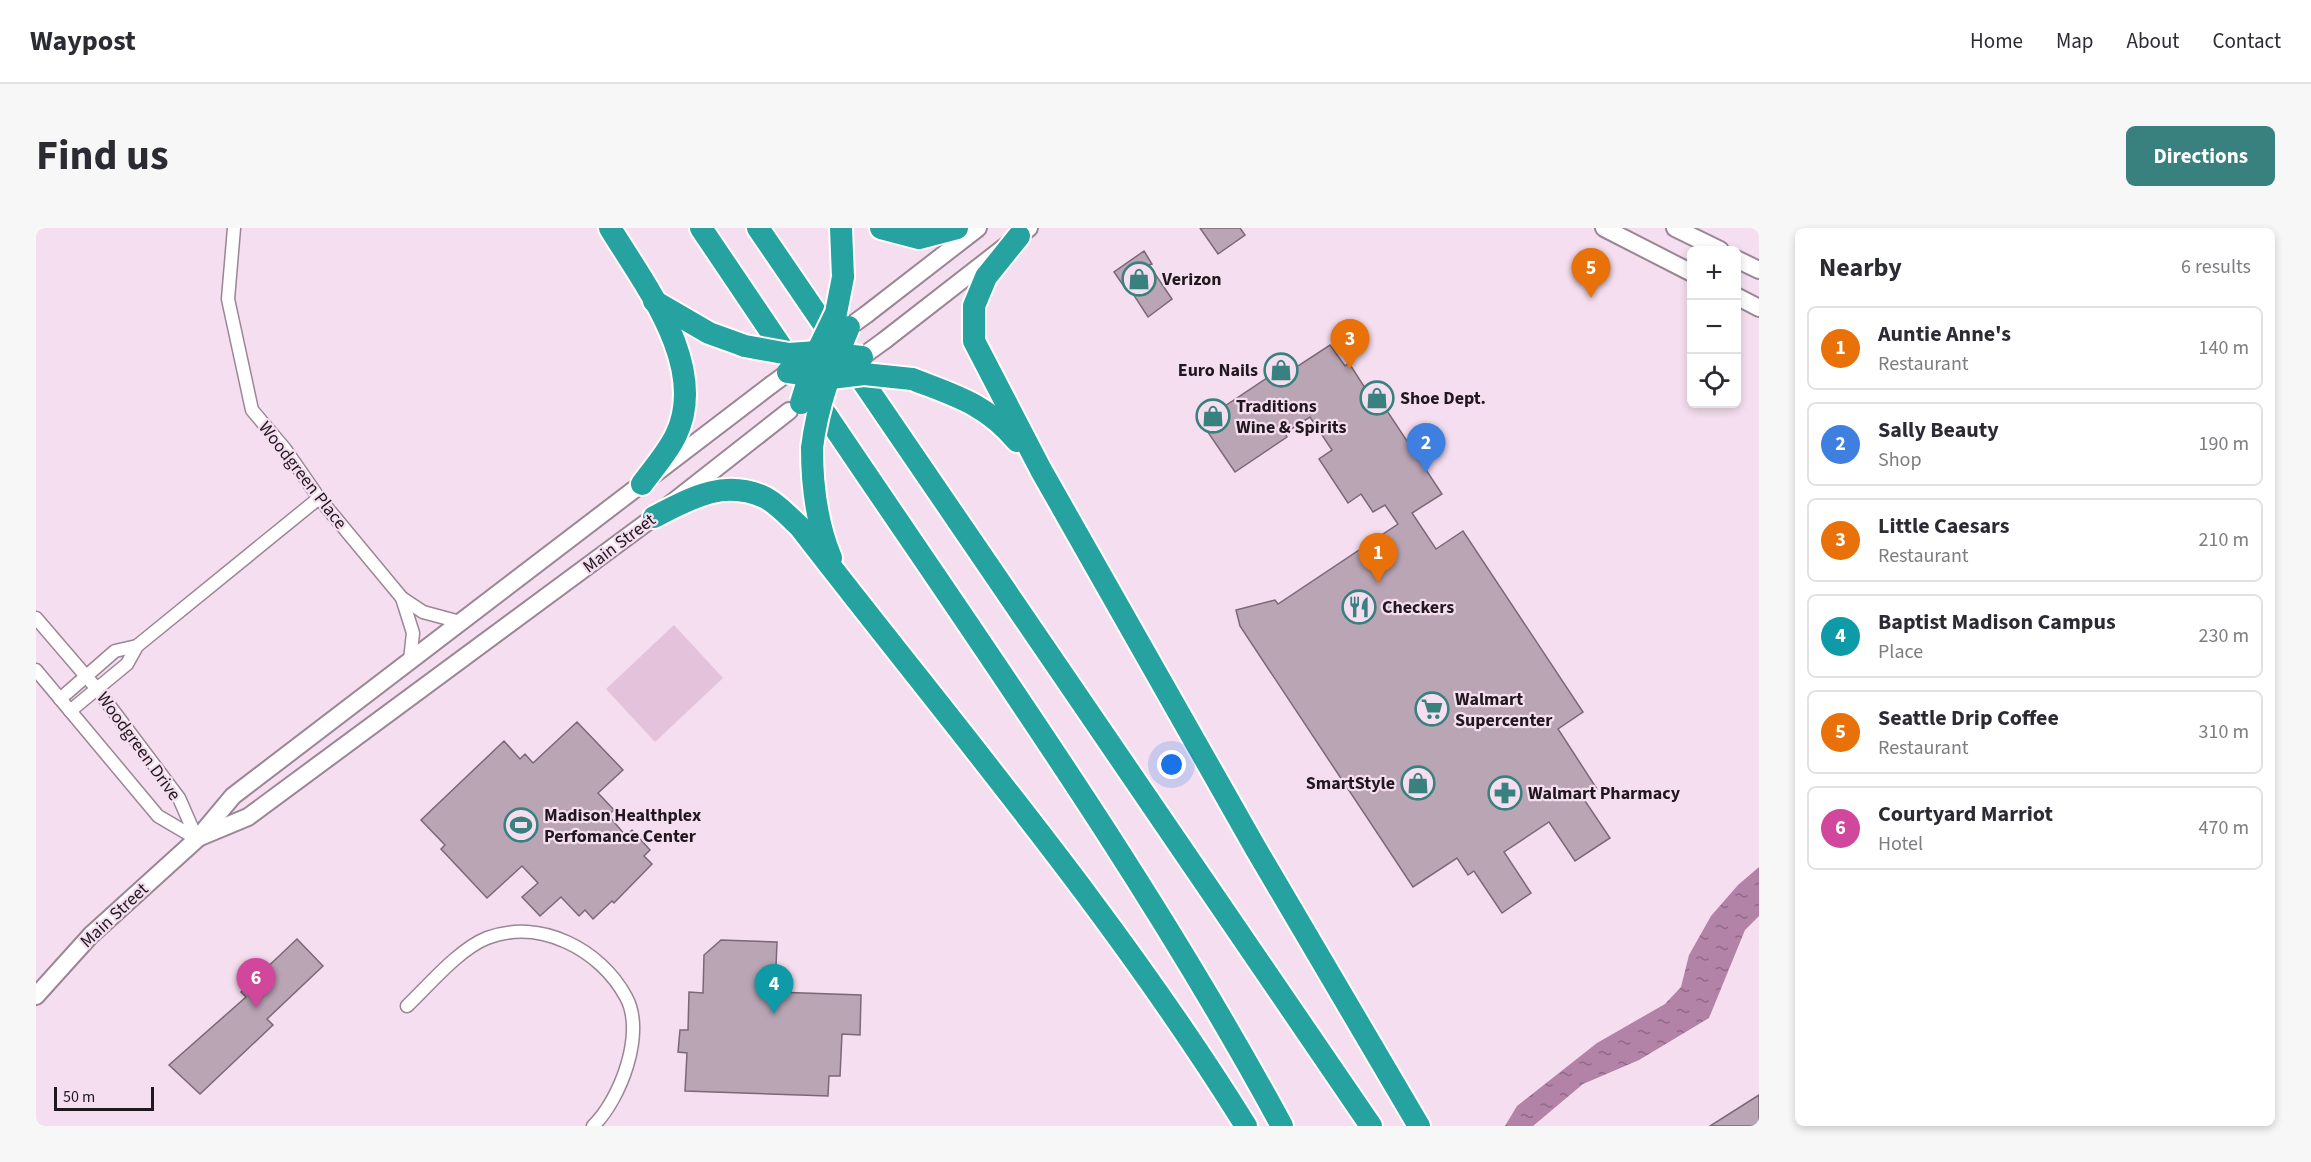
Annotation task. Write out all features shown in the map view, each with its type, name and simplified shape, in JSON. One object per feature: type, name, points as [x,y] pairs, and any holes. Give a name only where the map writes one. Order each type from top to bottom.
[{"type":"highway","points":[[610,228],[654,301],[681,357],[686,400],[676,435],[642,484]]},
{"type":"highway","points":[[701,228],[1149,898],[1250,1066],[1282,1126]]},
{"type":"highway","points":[[758,228],[1371,1126]]},
{"type":"highway","points":[[840,579],[824,539],[812,488],[812,448],[821,376],[843,278],[841,228]]},
{"type":"highway","points":[[881,228],[919,238],[957,228]]},
{"type":"highway","points":[[1024,232],[986,277],[974,306],[974,341],[1041,470],[1256,849],[1419,1126]]},
{"type":"highway","points":[[654,301],[709,333],[745,345],[789,354],[827,353],[862,357]]},
{"type":"highway","points":[[827,353],[858,320]]},
{"type":"highway","points":[[779,379],[864,374],[912,378],[978,405],[1005,427],[1041,470]]},
{"type":"highway","points":[[795,407],[821,376]]},
{"type":"highway","points":[[654,517],[690,498],[715,489],[735,488],[766,498],[800,527],[1052,850],[1169,1010],[1246,1126]]},
{"type":"main road","points":[[858,320],[978,228]]},
{"type":"main road","points":[[1604,228],[1687,270]]},
{"type":"main road","points":[[1675,228],[1712,246]]},
{"type":"main road","points":[[821,376],[862,357],[1024,232]]},
{"type":"main road","points":[[1741,261],[1759,270]]},
{"type":"main road","points":[[1741,298],[1759,308]]},
{"type":"main road","name":"Main Street","points":[[36,996],[91,935],[197,839],[233,796],[779,379],[827,353]]},
{"type":"main road","name":"Main Street","points":[[197,839],[248,817],[654,517],[795,407]]},
{"type":"street","name":"Woodgreen Place","points":[[234,228],[228,299],[252,410],[285,449],[319,498],[402,598],[423,612],[460,622]]},
{"type":"street","points":[[70,711],[127,664],[136,646],[319,498]]},
{"type":"street","name":"Woodgreen Place","points":[[402,598],[413,633],[410,660]]},
{"type":"street","name":"Woodgreen Drive","points":[[36,618],[97,689],[179,798],[197,839]]},
{"type":"street","points":[[60,699],[115,651],[136,646]]},
{"type":"street","name":"Woodgreen Drive","points":[[36,670],[158,816],[197,839]]},
{"type":"street","points":[[407,1006],[458,957],[486,938],[509,933],[537,932],[563,938],[585,953],[627,997],[634,1027],[627,1069],[605,1114],[593,1126]]},
{"type":"shaded area","points":[[674,625],[723,678],[655,742],[606,689]]},
{"type":"water","points":[[1759,867],[1759,916],[1745,930],[1709,1018],[1639,1060],[1583,1084],[1533,1126],[1505,1126],[1517,1106],[1597,1043],[1665,1004],[1681,987],[1689,955],[1711,916],[1738,885]]},
{"type":"building","points":[[1200,228],[1240,228],[1245,235],[1218,254]]},
{"type":"building","name":"Verizon","points":[[1144,251],[1152,264],[1149,265],[1172,299],[1148,317],[1128,286],[1125,288],[1114,272]]},
{"type":"building","points":[[1330,345],[1345,366],[1349,363],[1365,388],[1370,385],[1442,494],[1412,513],[1436,549],[1463,531],[1583,712],[1558,729],[1597,789],[1583,798],[1610,838],[1575,861],[1549,822],[1504,852],[1531,893],[1502,913],[1474,871],[1468,875],[1457,858],[1413,887],[1240,626],[1236,610],[1275,600],[1278,604],[1398,524],[1385,505],[1373,512],[1361,494],[1348,503],[1319,459],[1332,450],[1310,417],[1285,433],[1287,437],[1235,472],[1201,422],[1288,364],[1292,370]]},
{"type":"building","name":"Madison Healthplex Perfomance Center","points":[[577,722],[623,770],[598,793],[614,810],[608,815],[626,836],[632,830],[650,850],[644,856],[652,864],[614,903],[612,901],[593,919],[585,910],[579,916],[561,897],[540,916],[522,897],[538,883],[522,866],[487,898],[441,849],[445,845],[421,820],[504,741],[520,759],[525,754],[533,763]]},
{"type":"building","points":[[297,939],[323,966],[267,1019],[273,1025],[200,1094],[169,1065],[246,997],[241,992]]},
{"type":"building","points":[[721,940],[777,942],[775,992],[861,995],[860,1035],[842,1034],[840,1076],[829,1076],[828,1096],[685,1091],[687,1053],[678,1052],[680,1030],[688,1030],[689,992],[703,993],[704,955]]},
{"type":"building","points":[[1759,1095],[1759,1126],[1710,1126]]},
{"type":"place","name":"Verizon","points":[[1139,279]]},
{"type":"place","name":"Seattle Drip Coffee","points":[[1591,298]]},
{"type":"place","name":"Little Caesars","points":[[1350,369]]},
{"type":"place","name":"Euro Nails","points":[[1281,370]]},
{"type":"place","name":"Shoe Dept.","points":[[1377,398]]},
{"type":"place","name":"Traditions Wine & Spirits","points":[[1213,416]]},
{"type":"place","name":"Sally Beauty","points":[[1426,473]]},
{"type":"place","name":"Auntie Anne's","points":[[1378,583]]},
{"type":"place","name":"Checkers","points":[[1359,607]]},
{"type":"place","name":"Walmart Supercenter","points":[[1432,709]]},
{"type":"place","name":"SmartStyle","points":[[1418,783]]},
{"type":"place","name":"Walmart Pharmacy","points":[[1505,793]]},
{"type":"place","name":"Madison Healthplex Perfomance Center","points":[[521,825]]},
{"type":"place","name":"Courtyard Marriot","points":[[256,1008]]},
{"type":"place","name":"Baptist Madison Campus","points":[[774,1014]]}]
